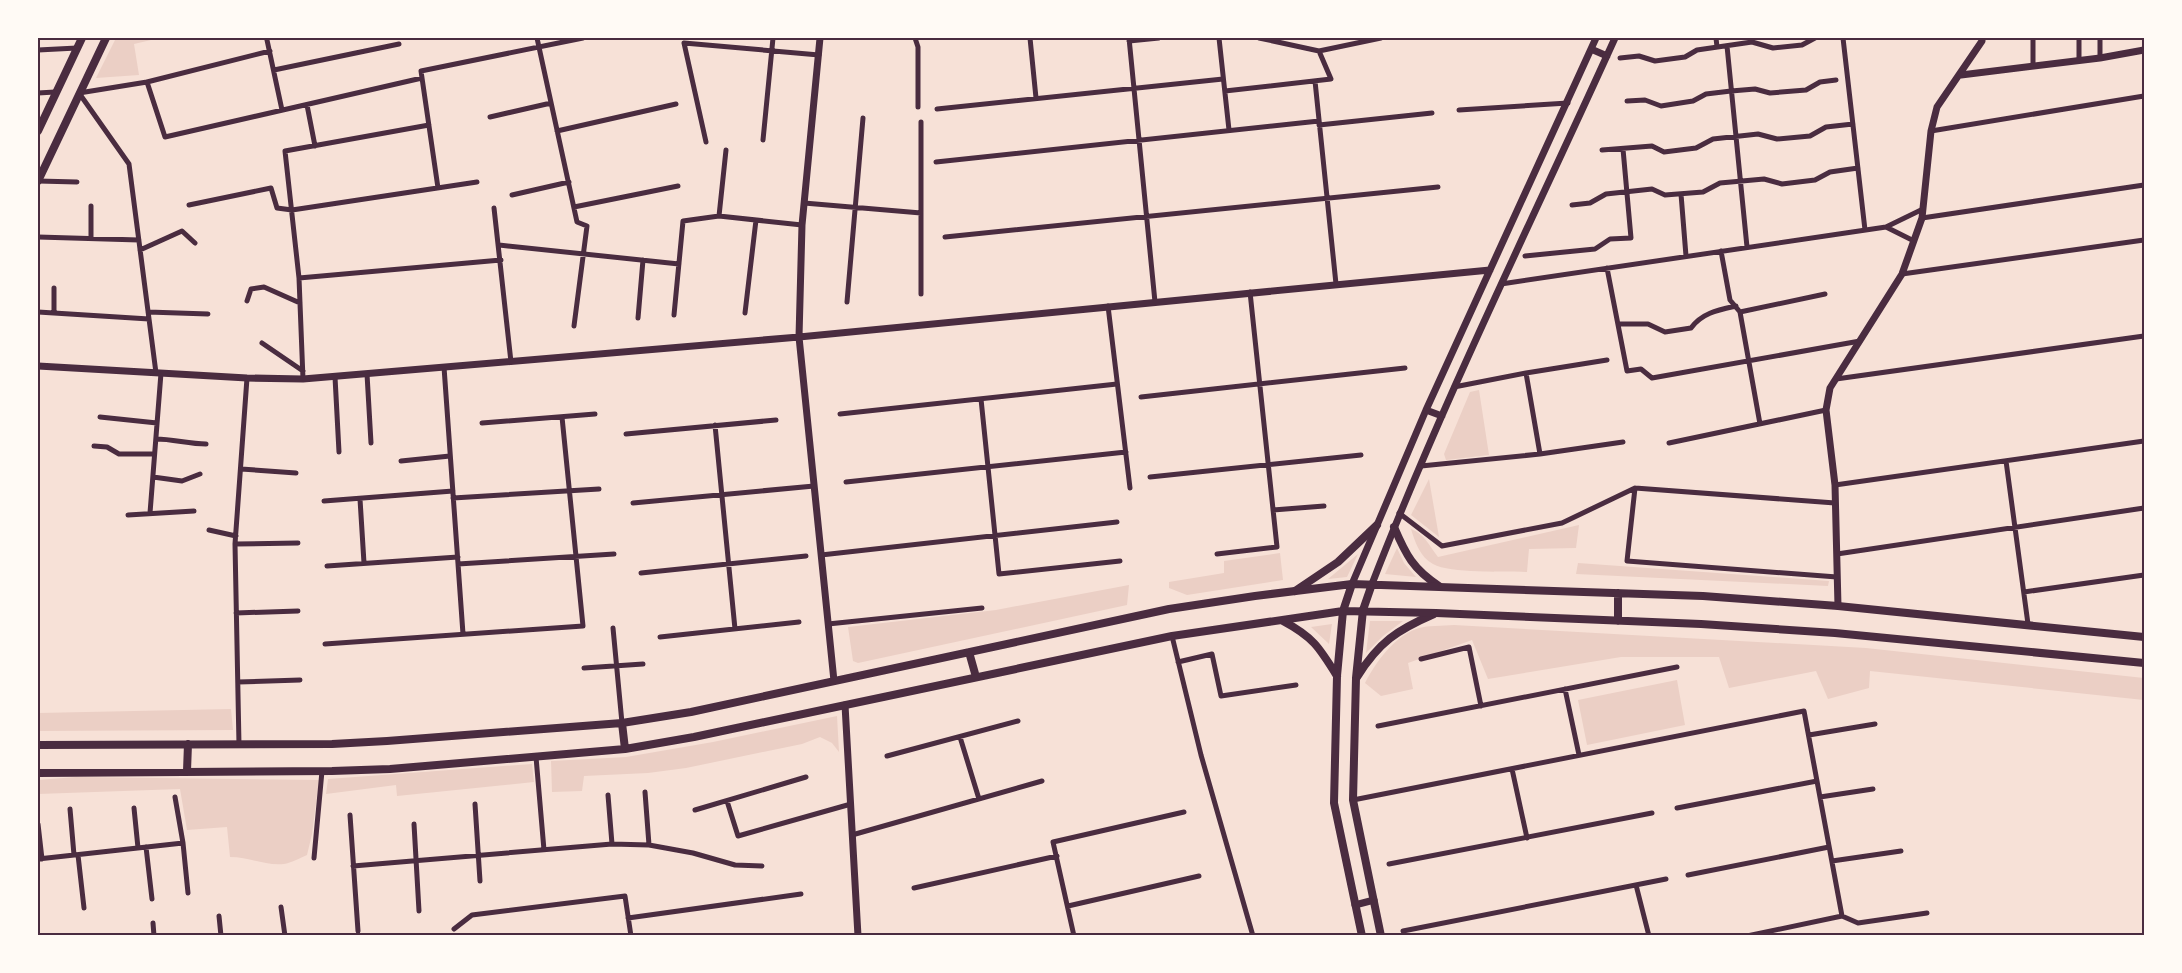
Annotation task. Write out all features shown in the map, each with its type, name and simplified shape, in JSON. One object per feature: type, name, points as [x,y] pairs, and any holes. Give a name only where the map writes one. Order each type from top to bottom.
[{"type":"main road","points":[[38,130],[82,38]]},
{"type":"main road","points":[[38,181],[106,38]]},
{"type":"main road","points":[[1294,591],[1338,562],[1377,525]]},
{"type":"main road","points":[[1394,527],[1420,574],[1439,586]]},
{"type":"main road","points":[[1352,584],[1343,611],[1337,676],[1335,803],[1362,936]]},
{"type":"main road","points":[[38,745],[239,745],[387,741],[622,723],[691,711],[1169,609],[1352,584],[1703,596],[1838,606],[2145,637]]},
{"type":"main road","points":[[1372,584],[1363,610],[1356,678],[1353,800],[1381,936]]},
{"type":"main road","points":[[1618,593],[1618,621]]},
{"type":"main road","points":[[38,773],[390,769],[625,749],[694,737],[1172,636],[1343,611],[1701,624],[1843,633],[2145,663]]},
{"type":"main road","points":[[1356,678],[1384,642],[1402,628],[1436,613]]},
{"type":"main road","points":[[1283,621],[1305,633],[1318,645],[1337,676]]},
{"type":"main road","points":[[969,652],[976,677]]},
{"type":"main road","points":[[622,723],[625,749]]},
{"type":"main road","points":[[187,771],[188,744]]},
{"type":"street","points":[[537,38],[577,222],[587,226],[574,326]]},
{"type":"street","points":[[438,188],[421,71],[582,38]]},
{"type":"street","points":[[708,38],[708,45]]},
{"type":"street","points":[[764,140],[773,38]]},
{"type":"street","points":[[820,38],[802,225],[799,337],[834,681]]},
{"type":"street","points":[[915,38],[918,47],[918,107]]},
{"type":"street","points":[[1030,38],[1036,98]]},
{"type":"street","points":[[1155,302],[1129,39],[1159,38]]},
{"type":"street","points":[[1219,38],[1229,130]]},
{"type":"street","points":[[1259,38],[1319,51],[1381,38]]},
{"type":"street","points":[[1352,584],[1426,410],[1596,38]]},
{"type":"street","points":[[1372,584],[1399,513],[1454,387],[1615,38]]},
{"type":"street","points":[[1716,38],[1717,47]]},
{"type":"street","points":[[1729,38],[1731,91],[1747,247]]},
{"type":"street","points":[[1620,58],[1639,56],[1655,61],[1685,57],[1697,50],[1752,42],[1773,48],[1802,45],[1815,38]]},
{"type":"street","points":[[1843,38],[1865,230]]},
{"type":"street","points":[[1838,606],[1835,485],[1826,410],[1830,388],[1902,273],[1922,218],[1931,130],[1937,107],[1961,75],[1982,38]]},
{"type":"street","points":[[2033,38],[2033,66]]},
{"type":"street","points":[[2079,38],[2079,60]]},
{"type":"street","points":[[2100,38],[2100,58]]},
{"type":"street","points":[[267,40],[282,110]]},
{"type":"street","points":[[706,142],[684,43],[819,55]]},
{"type":"street","points":[[274,70],[399,44]]},
{"type":"street","points":[[38,50],[77,48]]},
{"type":"street","points":[[1591,49],[1607,56]]},
{"type":"street","points":[[1961,75],[2100,58],[2145,50]]},
{"type":"street","points":[[150,513],[157,423],[158,373],[129,164],[79,93],[147,82],[270,51]]},
{"type":"street","points":[[1225,90],[1331,79],[1319,51]]},
{"type":"street","points":[[147,82],[165,137],[422,78]]},
{"type":"street","points":[[937,109],[1223,79]]},
{"type":"street","points":[[1627,101],[1646,100],[1661,106],[1693,101],[1706,94],[1731,91],[1755,89],[1770,93],[1806,90],[1820,82],[1836,80]]},
{"type":"street","points":[[1315,81],[1336,284]]},
{"type":"street","points":[[38,93],[55,92]]},
{"type":"street","points":[[1931,130],[2145,96]]},
{"type":"street","points":[[490,117],[551,103]]},
{"type":"street","points":[[1459,110],[1568,103]]},
{"type":"street","points":[[558,131],[676,104]]},
{"type":"street","points":[[308,105],[315,146]]},
{"type":"street","points":[[936,162],[1229,130],[1432,113]]},
{"type":"street","points":[[847,302],[863,118]]},
{"type":"street","points":[[921,122],[921,294]]},
{"type":"street","points":[[1602,150],[1652,146],[1664,152],[1696,148],[1713,139],[1758,134],[1777,139],[1810,136],[1826,127],[1853,124]]},
{"type":"street","points":[[303,379],[299,278],[285,151],[429,125]]},
{"type":"street","points":[[1525,256],[1595,249],[1610,239],[1631,238],[1623,149]]},
{"type":"street","points":[[719,216],[726,150]]},
{"type":"street","points":[[1572,205],[1590,203],[1606,194],[1652,189],[1665,195],[1703,192],[1720,183],[1764,179],[1782,184],[1815,180],[1830,172],[1858,168]]},
{"type":"street","points":[[38,181],[77,182]]},
{"type":"street","points":[[189,205],[271,188],[277,208],[292,210],[477,182]]},
{"type":"street","points":[[512,195],[568,182]]},
{"type":"street","points":[[1922,218],[2145,185]]},
{"type":"street","points":[[574,207],[678,186]]},
{"type":"street","points":[[945,237],[1438,187]]},
{"type":"street","points":[[1681,194],[1686,256]]},
{"type":"street","points":[[804,203],[921,213]]},
{"type":"street","points":[[91,206],[91,237]]},
{"type":"street","points":[[494,208],[511,362]]},
{"type":"street","points":[[1501,284],[1886,227],[1923,209]]},
{"type":"street","points":[[674,315],[683,221],[719,216],[802,225]]},
{"type":"street","points":[[745,313],[756,220]]},
{"type":"street","points":[[1886,227],[1914,241]]},
{"type":"street","points":[[140,250],[182,231],[195,243]]},
{"type":"street","points":[[38,237],[139,240]]},
{"type":"street","points":[[1902,273],[2145,240]]},
{"type":"street","points":[[499,245],[679,264]]},
{"type":"street","points":[[1721,251],[1730,300],[1740,312],[1760,424]]},
{"type":"street","points":[[299,278],[501,260]]},
{"type":"street","points":[[638,318],[643,260]]},
{"type":"street","points":[[1607,268],[1627,371],[1641,369],[1652,378],[1860,341]]},
{"type":"street","points":[[38,366],[248,378],[335,377],[799,337],[1490,270]]},
{"type":"street","points":[[247,302],[251,289],[264,287],[300,303]]},
{"type":"street","points":[[54,288],[54,313]]},
{"type":"street","points":[[1217,554],[1276,547],[1250,292]]},
{"type":"street","points":[[1740,312],[1825,294]]},
{"type":"street","points":[[1108,306],[1130,488]]},
{"type":"street","points":[[1618,324],[1648,324],[1665,332],[1691,328],[1697,319],[1715,311],[1736,306]]},
{"type":"street","points":[[38,312],[149,319]]},
{"type":"street","points":[[148,312],[208,314]]},
{"type":"street","points":[[1836,378],[2145,336]]},
{"type":"street","points":[[262,343],[303,371]]},
{"type":"street","points":[[1454,387],[1607,360]]},
{"type":"street","points":[[444,367],[463,634]]},
{"type":"street","points":[[1141,397],[1405,368]]},
{"type":"street","points":[[1526,373],[1540,454]]},
{"type":"street","points":[[367,374],[370,443]]},
{"type":"street","points":[[335,377],[339,452]]},
{"type":"street","points":[[239,745],[235,544],[248,378]]},
{"type":"street","points":[[840,414],[1118,384]]},
{"type":"street","points":[[981,399],[999,574],[1120,561]]},
{"type":"street","points":[[1426,410],[1442,416]]},
{"type":"street","points":[[1669,444],[1826,410]]},
{"type":"street","points":[[482,423],[595,414]]},
{"type":"street","points":[[100,417],[157,423]]},
{"type":"street","points":[[325,644],[583,626],[562,417]]},
{"type":"street","points":[[626,434],[776,420]]},
{"type":"street","points":[[715,425],[735,629]]},
{"type":"street","points":[[156,440],[172,439],[206,444]]},
{"type":"street","points":[[1835,485],[2145,441]]},
{"type":"street","points":[[1421,466],[1540,454],[1623,442]]},
{"type":"street","points":[[94,446],[107,447],[119,454],[154,454]]},
{"type":"street","points":[[846,482],[1125,452]]},
{"type":"street","points":[[1150,477],[1361,455]]},
{"type":"street","points":[[401,461],[450,456]]},
{"type":"street","points":[[2006,461],[2028,624]]},
{"type":"street","points":[[241,470],[296,473]]},
{"type":"street","points":[[153,477],[182,481],[200,474]]},
{"type":"street","points":[[633,503],[814,486]]},
{"type":"street","points":[[1399,513],[1442,546],[1562,523],[1635,488],[1836,503]]},
{"type":"street","points":[[1635,488],[1627,561],[1837,577]]},
{"type":"street","points":[[324,501],[599,489]]},
{"type":"street","points":[[360,499],[364,563]]},
{"type":"street","points":[[1273,510],[1324,506]]},
{"type":"street","points":[[1837,554],[2145,508]]},
{"type":"street","points":[[128,515],[194,511]]},
{"type":"street","points":[[821,555],[1117,522]]},
{"type":"street","points":[[209,531],[236,536]]},
{"type":"street","points":[[235,544],[298,543]]},
{"type":"street","points":[[458,564],[614,554]]},
{"type":"street","points":[[641,573],[806,556]]},
{"type":"street","points":[[327,566],[458,557]]},
{"type":"street","points":[[2024,592],[2145,575]]},
{"type":"street","points":[[828,624],[982,608]]},
{"type":"street","points":[[236,613],[298,611]]},
{"type":"street","points":[[660,637],[799,622]]},
{"type":"street","points":[[613,628],[622,723]]},
{"type":"street","points":[[1172,636],[1201,755],[1252,935]]},
{"type":"street","points":[[1421,659],[1469,647],[1481,706]]},
{"type":"street","points":[[1178,662],[1212,654],[1221,696],[1296,685]]},
{"type":"street","points":[[584,668],[643,664]]},
{"type":"street","points":[[1378,726],[1677,667]]},
{"type":"street","points":[[238,682],[300,680]]},
{"type":"street","points":[[1565,689],[1579,755]]},
{"type":"street","points":[[845,705],[858,936]]},
{"type":"street","points":[[1353,800],[1804,711],[1842,916]]},
{"type":"street","points":[[888,756],[1018,721]]},
{"type":"street","points":[[1809,735],[1875,724]]},
{"type":"street","points":[[960,737],[979,799]]},
{"type":"street","points":[[536,756],[544,850]]},
{"type":"street","points":[[1512,768],[1527,838]]},
{"type":"street","points":[[314,858],[322,771]]},
{"type":"street","points":[[696,810],[806,777]]},
{"type":"street","points":[[852,835],[1042,781]]},
{"type":"street","points":[[1677,808],[1817,781]]},
{"type":"street","points":[[1820,797],[1874,789]]},
{"type":"street","points":[[645,792],[649,845]]},
{"type":"street","points":[[608,795],[612,844]]},
{"type":"street","points":[[176,797],[188,893]]},
{"type":"street","points":[[727,801],[738,836],[851,804]]},
{"type":"street","points":[[475,804],[480,881]]},
{"type":"street","points":[[134,808],[138,848]]},
{"type":"street","points":[[70,809],[84,908]]},
{"type":"street","points":[[1074,936],[1053,842],[1184,812]]},
{"type":"street","points":[[1389,864],[1652,813]]},
{"type":"street","points":[[350,815],[358,931]]},
{"type":"street","points":[[38,824],[40,859],[183,843]]},
{"type":"street","points":[[414,824],[419,911]]},
{"type":"street","points":[[353,866],[612,844],[649,845],[693,853],[735,866],[762,866]]},
{"type":"street","points":[[146,847],[152,899]]},
{"type":"street","points":[[1688,875],[1829,847]]},
{"type":"street","points":[[1832,861],[1901,851]]},
{"type":"street","points":[[914,888],[1057,856]]},
{"type":"street","points":[[1068,906],[1199,876]]},
{"type":"street","points":[[1404,931],[1666,879]]},
{"type":"street","points":[[1636,885],[1649,936]]},
{"type":"street","points":[[628,918],[801,894]]},
{"type":"street","points":[[454,929],[472,915],[625,896],[631,936]]},
{"type":"street","points":[[1355,904],[1374,900]]},
{"type":"street","points":[[281,907],[285,936]]},
{"type":"street","points":[[1747,936],[1842,916],[1858,923],[1927,913]]},
{"type":"street","points":[[219,916],[221,936]]},
{"type":"street","points":[[153,923],[154,936]]},
{"type":"shaded area","points":[[116,38],[151,38],[151,40],[134,44],[139,75],[96,78]]},
{"type":"shaded area","points":[[1479,390],[1489,455],[1446,460],[1444,454],[1470,392]]},
{"type":"shaded area","points":[[1429,479],[1439,537],[1411,515]]},
{"type":"shaded area","points":[[1579,525],[1576,548],[1529,549],[1527,572],[1465,571],[1441,567],[1428,561],[1421,553],[1411,529],[1423,537],[1438,557]]},
{"type":"shaded area","points":[[1397,548],[1404,563],[1416,577],[1385,574]]},
{"type":"shaded area","points":[[1280,553],[1283,580],[1187,595],[1169,588],[1169,582],[1224,573],[1224,561]]},
{"type":"shaded area","points":[[1358,554],[1347,577],[1328,579]]},
{"type":"shaded area","points":[[1578,563],[1829,581],[1828,586],[1576,574]]},
{"type":"shaded area","points":[[1129,585],[1127,605],[858,663],[853,661],[848,627],[996,610]]},
{"type":"shaded area","points":[[1370,621],[1403,621],[1366,653]]},
{"type":"shaded area","points":[[1332,624],[1329,644],[1311,627]]},
{"type":"shaded area","points":[[1454,625],[1866,648],[2144,678],[2144,700],[1870,671],[1869,688],[1828,699],[1816,671],[1729,688],[1719,657],[1621,657],[1488,679],[1472,640],[1408,663],[1413,689],[1381,696],[1365,683],[1374,667],[1400,638],[1416,629]]},
{"type":"shaded area","points":[[1677,680],[1685,725],[1587,745],[1578,700]]},
{"type":"shaded area","points":[[231,709],[233,730],[38,731],[38,713]]},
{"type":"shaded area","points":[[837,716],[839,752],[832,743],[820,737],[802,744],[686,768],[648,773],[584,776],[582,791],[552,792],[551,761],[626,757],[713,742]]},
{"type":"shaded area","points":[[532,764],[534,782],[397,796],[396,785],[326,794],[328,779]]},
{"type":"shaded area","points":[[76,777],[319,780],[307,855],[284,864],[230,857],[227,827],[187,830],[180,789],[38,794],[38,780]]}]
